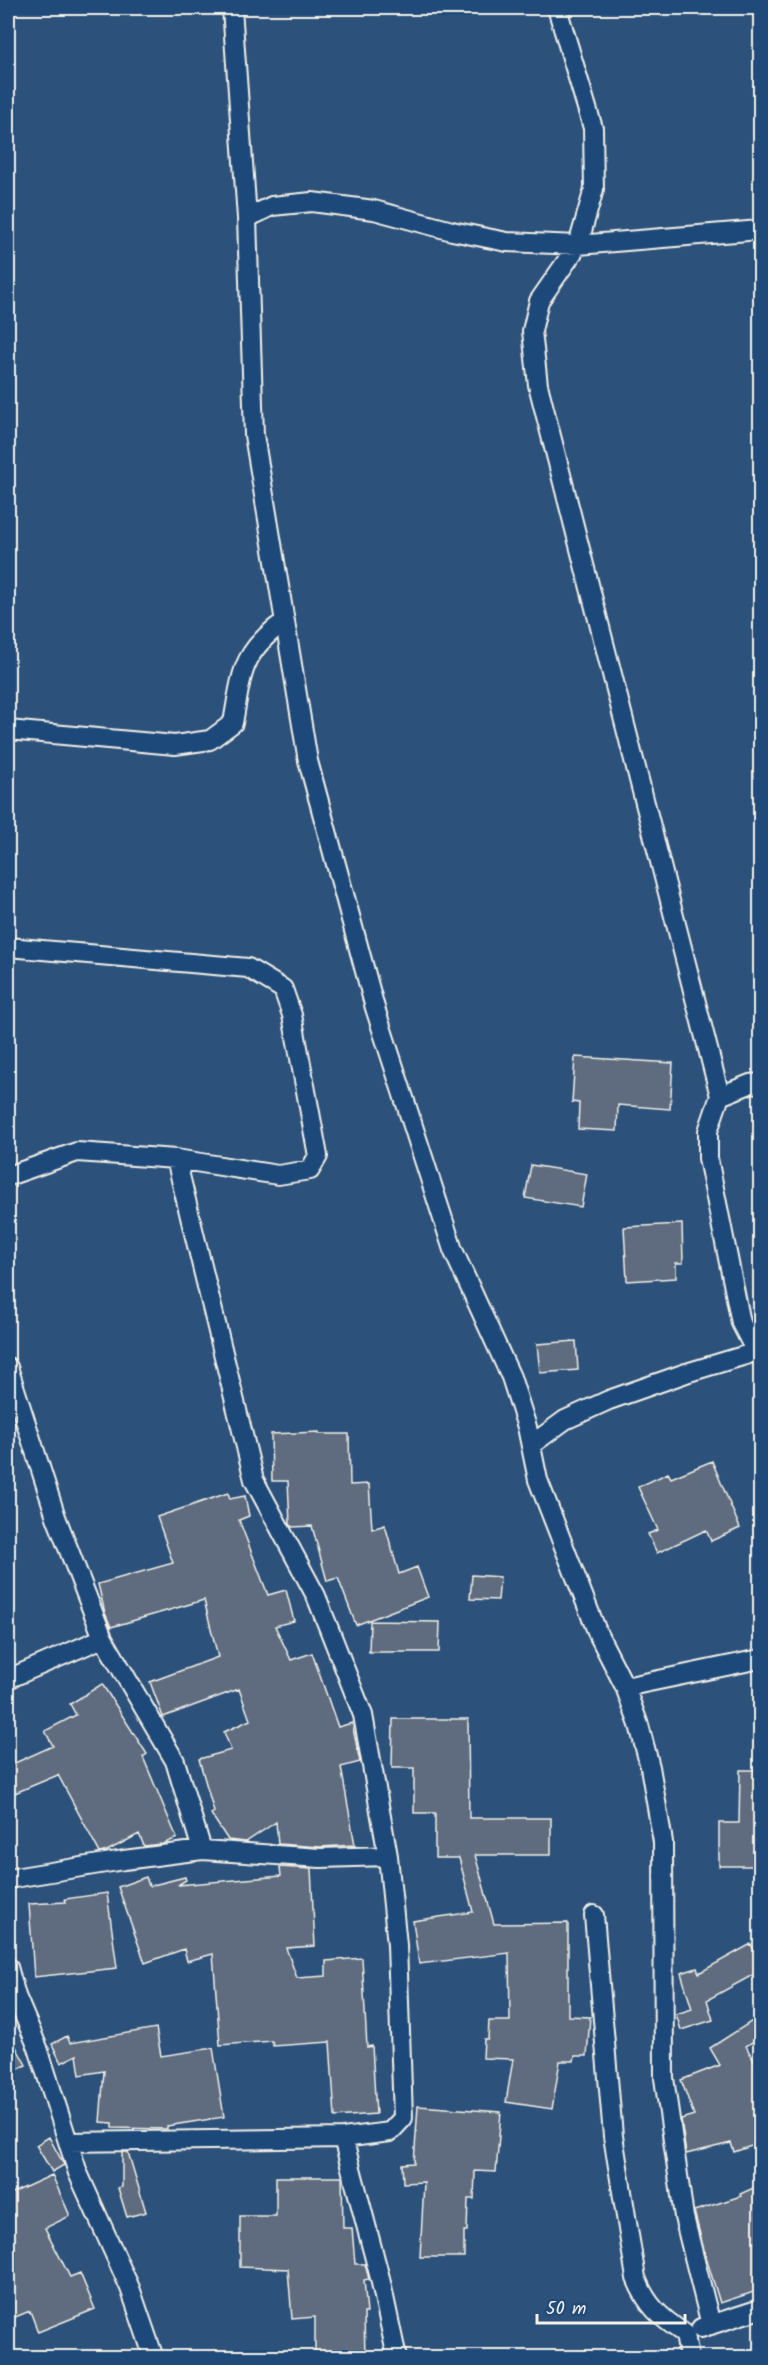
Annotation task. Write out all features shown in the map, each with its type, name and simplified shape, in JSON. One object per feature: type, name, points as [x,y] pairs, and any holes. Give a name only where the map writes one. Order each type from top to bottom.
[{"type":"street","points":[[232,8],[247,218],[254,435],[308,761],[375,1008],[453,1250],[511,1377],[531,1445],[538,1480],[598,1634],[625,1687],[647,1756],[663,1842],[664,2078],[684,2217],[711,2325]]},
{"type":"street","points":[[531,1445],[565,1420],[609,1400],[686,1373],[758,1353],[741,1323],[708,1158],[708,1131],[720,1096],[538,385],[532,331],[539,301],[578,245],[594,189],[592,128],[557,8]]},
{"type":"street","points":[[247,218],[272,206],[312,202],[374,210],[452,231],[507,242],[578,245],[711,236],[760,230]]},
{"type":"street","points":[[8,730],[175,745],[210,740],[233,723],[246,659],[267,634],[285,621]]},
{"type":"street","points":[[8,947],[248,968],[283,989],[292,1015],[318,1156],[310,1170],[278,1175],[176,1159],[77,1152],[8,1176]]},
{"type":"street","points":[[720,1096],[750,1084],[760,1083]]},
{"type":"street","points":[[68,2142],[343,2138],[390,2132],[403,2118],[397,1945],[388,1856],[363,1715],[316,1596],[254,1480],[176,1159]]},
{"type":"street","points":[[8,1367],[56,1517],[103,1638],[175,1761],[202,1850]]},
{"type":"street","points":[[8,1679],[103,1638]]},
{"type":"street","points":[[625,1687],[760,1659]]},
{"type":"street","points":[[8,1879],[202,1850],[320,1858],[388,1856]]},
{"type":"street","points":[[594,1915],[613,2136],[636,2278],[644,2297],[656,2312],[685,2334],[689,2358]]},
{"type":"street","points":[[8,1967],[12,1997],[38,2048],[78,2173],[130,2288],[154,2358]]},
{"type":"street","points":[[343,2138],[380,2278],[397,2358]]},
{"type":"street","points":[[685,2334],[760,2309]]},
{"type":"building","points":[[575,1057],[673,1063],[670,1109],[618,1105],[617,1131],[578,1129],[579,1103],[572,1102]]},
{"type":"building","points":[[531,1165],[587,1174],[581,1207],[525,1198]]},
{"type":"building","points":[[682,1224],[683,1263],[676,1263],[676,1278],[627,1281],[624,1227]]},
{"type":"building","points":[[576,1341],[578,1370],[540,1373],[537,1344]]},
{"type":"building","points":[[319,1432],[319,1434],[349,1434],[350,1485],[369,1484],[372,1529],[385,1525],[399,1574],[417,1567],[428,1597],[356,1625],[338,1578],[327,1581],[312,1526],[292,1527],[290,1524],[288,1481],[272,1481],[271,1434]]},
{"type":"building","points":[[712,1461],[740,1528],[711,1541],[706,1530],[657,1553],[648,1534],[658,1530],[638,1487],[668,1473],[671,1478]]},
{"type":"building","points":[[228,1493],[230,1499],[245,1496],[249,1516],[239,1520],[268,1595],[286,1590],[294,1621],[275,1626],[291,1660],[312,1653],[338,1727],[352,1723],[360,1762],[341,1767],[355,1845],[320,1847],[278,1844],[276,1822],[246,1842],[228,1840],[211,1814],[214,1812],[199,1759],[231,1750],[224,1732],[250,1720],[239,1689],[163,1717],[150,1682],[218,1657],[204,1600],[111,1627],[105,1613],[98,1584],[173,1563],[157,1517]]},
{"type":"building","points":[[472,1575],[500,1577],[498,1600],[470,1599]]},
{"type":"building","points":[[370,1621],[440,1622],[439,1652],[369,1652]]},
{"type":"building","points":[[102,1684],[147,1754],[143,1757],[177,1838],[163,1844],[144,1846],[139,1834],[100,1853],[58,1775],[15,1793],[8,1774],[8,1766],[53,1746],[45,1731],[76,1715],[70,1704]]},
{"type":"building","points":[[393,1719],[468,1719],[469,1818],[551,1818],[551,1855],[475,1855],[494,1924],[568,1923],[568,2016],[590,2017],[587,2056],[575,2056],[574,2061],[560,2061],[552,2109],[506,2102],[513,2059],[483,2058],[484,2039],[488,2039],[489,2021],[510,2021],[509,1953],[419,1964],[413,1921],[473,1912],[459,1858],[435,1858],[435,1813],[414,1813],[414,1768],[392,1768]]},
{"type":"building","points":[[740,1770],[760,1770],[759,1866],[719,1866],[719,1823],[739,1823]]},
{"type":"building","points":[[280,1867],[311,1869],[315,1946],[286,1948],[297,1978],[326,1976],[326,1961],[362,1958],[367,2047],[372,2046],[376,2114],[335,2117],[330,2042],[273,2046],[272,2041],[220,2045],[213,1954],[187,1961],[184,1949],[145,1963],[118,1887],[146,1877],[149,1886],[185,1877],[186,1880],[178,1885],[281,1876]]},
{"type":"building","points":[[107,1893],[117,1968],[34,1977],[29,1904],[66,1902],[65,1899]]},
{"type":"building","points":[[751,1944],[760,1962],[760,1971],[707,2000],[713,2020],[681,2030],[676,2014],[692,2009],[681,1973],[697,1968],[699,1973]]},
{"type":"building","points":[[760,2016],[760,2037],[746,2046],[760,2072],[760,2143],[734,2152],[731,2143],[686,2154],[681,2119],[694,2115],[681,2080],[720,2065],[710,2048]]},
{"type":"building","points":[[156,2028],[161,2056],[213,2048],[224,2117],[167,2126],[167,2129],[112,2128],[112,2123],[100,2122],[104,2071],[80,2075],[77,2055],[61,2063],[52,2044],[67,2036],[70,2043]]},
{"type":"building","points":[[8,2032],[26,2065],[8,2075]]},
{"type":"building","points":[[418,2106],[501,2112],[496,2172],[475,2171],[474,2199],[468,2199],[464,2257],[420,2257],[424,2182],[403,2183],[402,2164],[414,2163]]},
{"type":"building","points":[[49,2137],[64,2165],[52,2172],[36,2145]]},
{"type":"building","points":[[122,2152],[128,2152],[146,2212],[127,2217],[118,2188],[122,2187]]},
{"type":"building","points":[[52,2175],[70,2216],[45,2228],[70,2277],[80,2273],[95,2309],[38,2332],[30,2311],[8,2320],[8,2195]]},
{"type":"building","points":[[276,2177],[342,2177],[343,2228],[352,2228],[355,2264],[365,2264],[369,2279],[364,2280],[367,2313],[364,2313],[365,2358],[318,2358],[318,2352],[315,2352],[315,2317],[292,2319],[288,2269],[240,2267],[240,2216],[276,2216]]},
{"type":"building","points":[[760,2185],[760,2290],[720,2303],[694,2211],[741,2196],[740,2194]]}]
